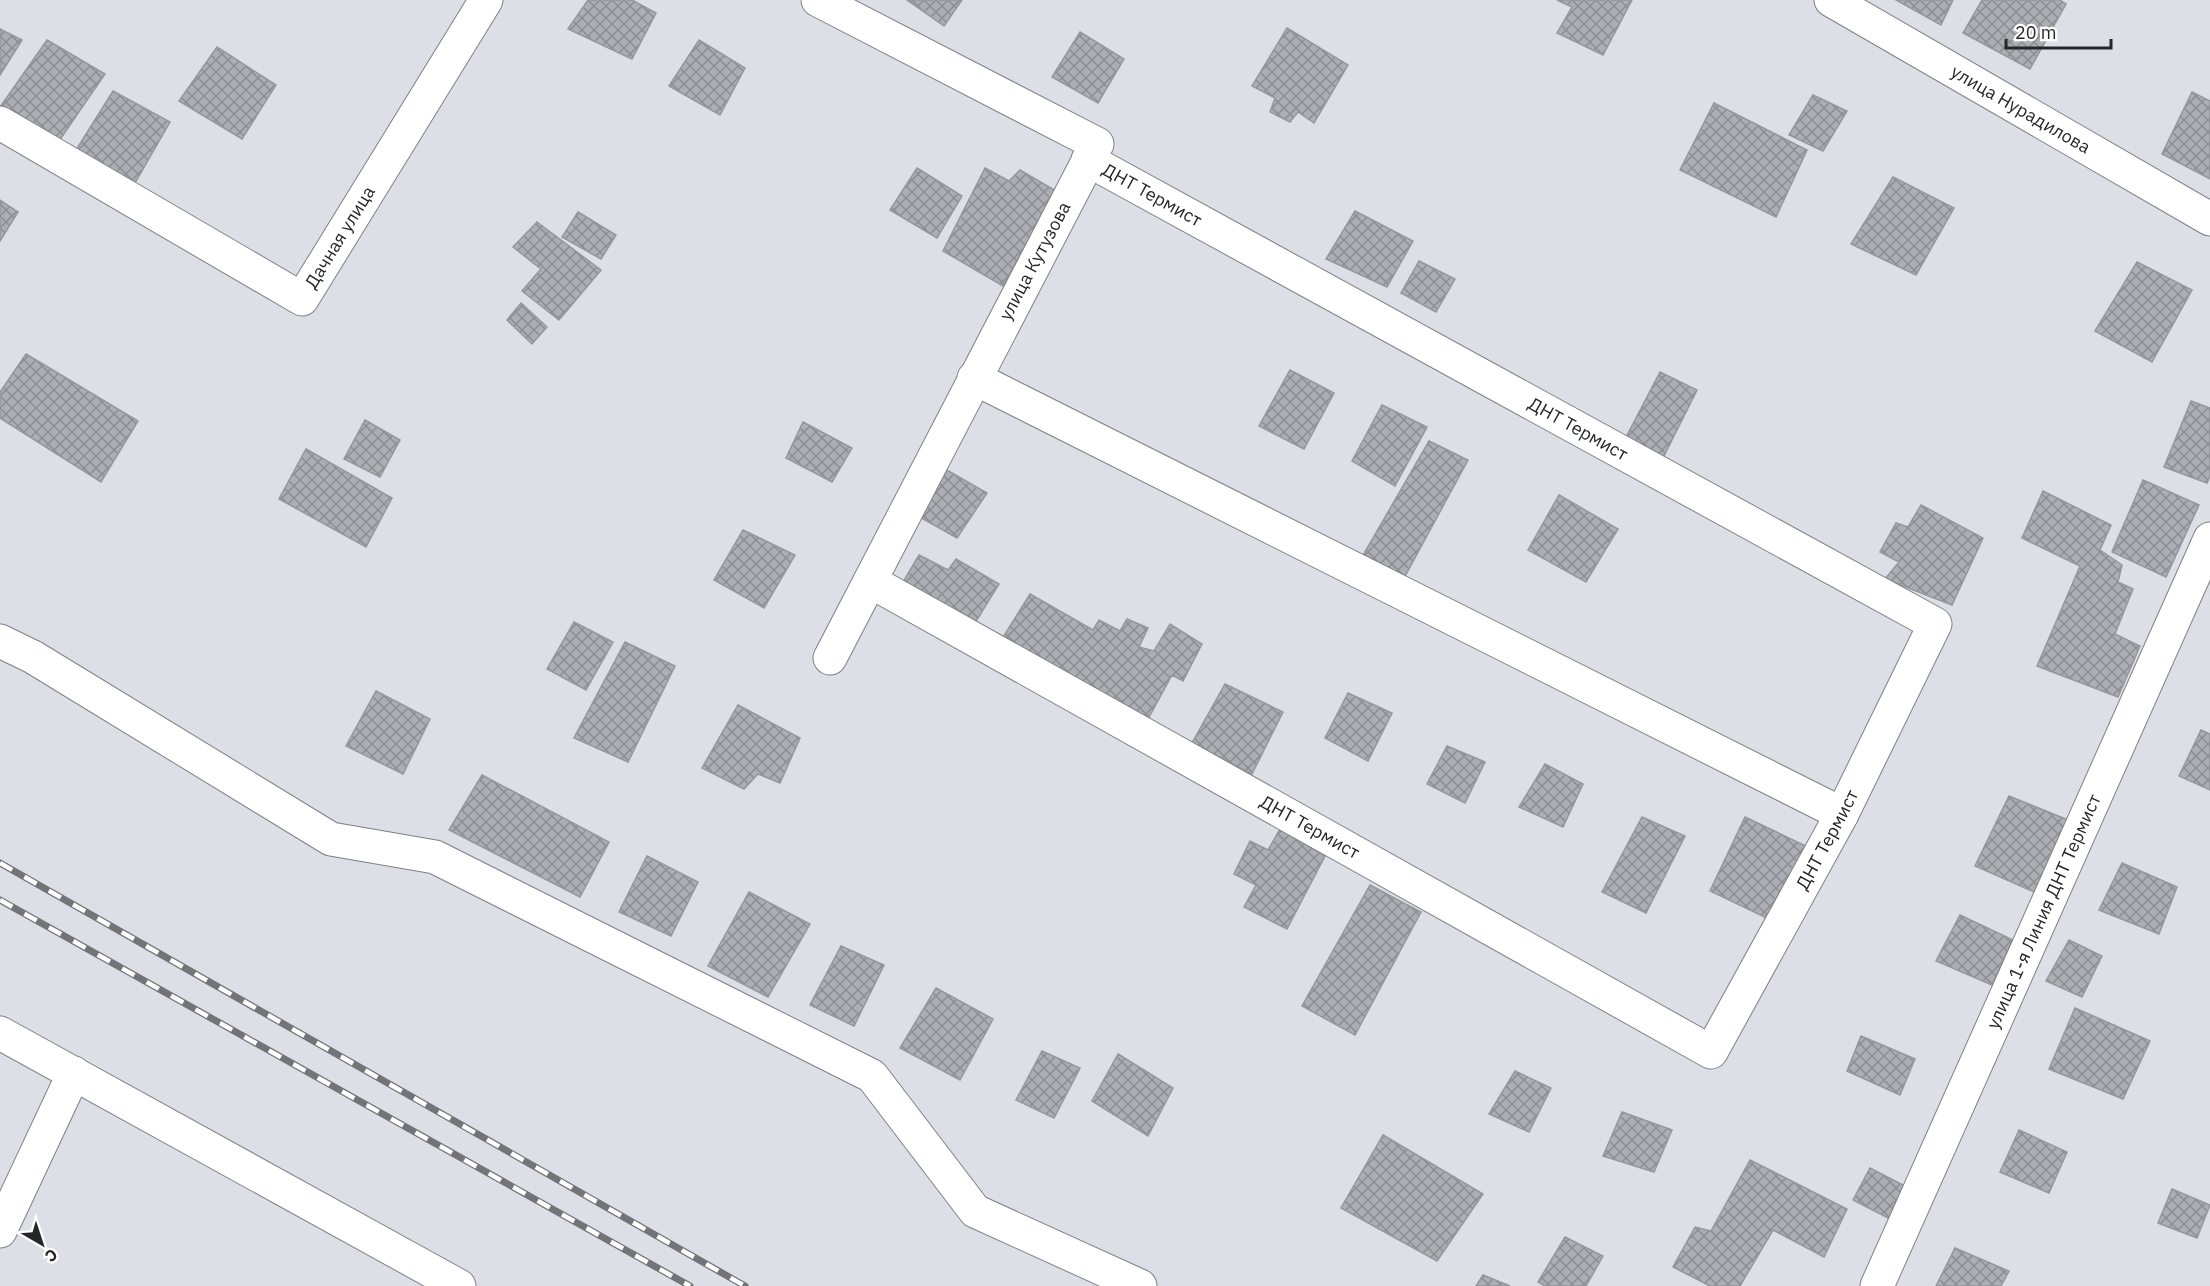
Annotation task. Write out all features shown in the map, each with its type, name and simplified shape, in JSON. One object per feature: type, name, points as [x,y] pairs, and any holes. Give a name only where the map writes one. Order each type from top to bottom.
[{"type":"street","name":"Дачная улица","points":[[0,123],[302,299],[486,0]]},
{"type":"street","points":[[818,0],[1097,144],[1088,160]]},
{"type":"street","name":"улица Нурадилова","points":[[1831,0],[2210,219]]},
{"type":"street","name":"улица Кутузова","points":[[830,658],[1088,160]]},
{"type":"street","name":"ДНТ Термист","points":[[870,580],[1712,1052],[1842,814],[1935,624],[1088,160]]},
{"type":"street","points":[[974,378],[1842,814]]},
{"type":"street","name":"улица 1-я Линия ДНТ Термист","points":[[1877,1286],[2210,539]]},
{"type":"street","points":[[0,641],[33,657],[331,839],[435,857],[872,1076],[975,1211],[1140,1286]]},
{"type":"street","points":[[0,1033],[459,1286]]},
{"type":"street","points":[[0,1231],[74,1073]]},
{"type":"building","points":[[588,0],[632,0],[656,13],[632,59],[568,29]]},
{"type":"building","points":[[907,0],[962,0],[944,26]]},
{"type":"building","points":[[1557,0],[1632,0],[1603,55],[1557,33],[1572,7]]},
{"type":"building","points":[[1896,0],[1953,0],[1941,25]]},
{"type":"building","points":[[1982,0],[2060,0],[2066,4],[2030,69],[1963,33]]},
{"type":"building","points":[[1287,28],[1348,65],[1314,123],[1298,112],[1290,122],[1270,112],[1275,98],[1252,86]]},
{"type":"building","points":[[0,29],[22,40],[0,75]]},
{"type":"building","points":[[1080,32],[1124,59],[1098,103],[1052,77]]},
{"type":"building","points":[[47,40],[105,74],[59,141],[0,107]]},
{"type":"building","points":[[699,40],[745,68],[720,115],[669,86]]},
{"type":"building","points":[[217,47],[276,85],[242,139],[179,101]]},
{"type":"building","points":[[113,91],[170,122],[135,183],[76,150]]},
{"type":"building","points":[[2192,92],[2210,101],[2210,179],[2162,154]]},
{"type":"building","points":[[1813,95],[1847,111],[1823,151],[1789,135]]},
{"type":"building","points":[[1714,103],[1807,150],[1776,217],[1680,170]]},
{"type":"building","points":[[917,168],[962,196],[937,238],[890,210]]},
{"type":"building","points":[[985,168],[1009,181],[1020,170],[1056,191],[1003,286],[943,251]]},
{"type":"building","points":[[1893,177],[1954,208],[1916,275],[1851,244]]},
{"type":"building","points":[[0,200],[18,212],[0,241]]},
{"type":"building","points":[[1355,211],[1413,241],[1387,287],[1326,259]]},
{"type":"building","points":[[578,212],[616,235],[601,259],[562,237]]},
{"type":"building","points":[[537,222],[601,270],[559,320],[522,291],[541,269],[513,247]]},
{"type":"building","points":[[1419,261],[1455,279],[1436,312],[1401,293]]},
{"type":"building","points":[[2137,262],[2192,290],[2152,362],[2095,331]]},
{"type":"building","points":[[521,303],[547,327],[532,344],[507,320]]},
{"type":"building","points":[[26,354],[138,421],[101,482],[0,418],[0,392]]},
{"type":"building","points":[[1290,370],[1334,393],[1304,449],[1259,426]]},
{"type":"building","points":[[1660,372],[1697,390],[1661,462],[1624,441]]},
{"type":"building","points":[[2191,401],[2210,408],[2210,476],[2207,483],[2164,467]]},
{"type":"building","points":[[1382,405],[1427,427],[1395,486],[1352,461]]},
{"type":"building","points":[[365,420],[400,440],[380,477],[344,459]]},
{"type":"building","points":[[803,422],[852,448],[832,482],[786,458]]},
{"type":"building","points":[[1429,441],[1468,460],[1403,580],[1362,557]]},
{"type":"building","points":[[306,449],[392,498],[366,547],[279,499]]},
{"type":"building","points":[[945,469],[987,493],[957,538],[916,515]]},
{"type":"building","points":[[2143,480],[2199,505],[2166,577],[2112,552]]},
{"type":"building","points":[[2043,491],[2111,525],[2100,550],[2122,565],[2118,582],[2133,589],[2115,634],[2140,646],[2118,697],[2037,666],[2080,566],[2022,538]]},
{"type":"building","points":[[1559,495],[1618,529],[1586,582],[1528,550]]},
{"type":"building","points":[[1921,505],[1983,538],[1952,605],[1885,579],[1899,562],[1880,552],[1896,523],[1908,527]]},
{"type":"building","points":[[743,530],[795,555],[764,608],[714,580]]},
{"type":"building","points":[[919,555],[948,570],[956,559],[999,584],[975,623],[903,582]]},
{"type":"building","points":[[1030,594],[1093,630],[1099,620],[1120,631],[1127,619],[1148,628],[1139,647],[1154,651],[1170,624],[1202,644],[1183,681],[1172,675],[1148,719],[1002,639]]},
{"type":"building","points":[[574,622],[613,642],[586,690],[547,669]]},
{"type":"building","points":[[625,642],[675,666],[628,762],[574,738]]},
{"type":"building","points":[[1225,684],[1283,712],[1252,774],[1192,743]]},
{"type":"building","points":[[376,691],[430,719],[403,774],[346,746]]},
{"type":"building","points":[[1348,693],[1392,713],[1368,761],[1325,738]]},
{"type":"building","points":[[738,705],[800,738],[780,783],[758,774],[744,789],[702,768]]},
{"type":"building","points":[[2201,730],[2210,734],[2210,790],[2179,776]]},
{"type":"building","points":[[1447,746],[1485,762],[1465,803],[1427,784]]},
{"type":"building","points":[[1545,764],[1583,784],[1563,827],[1519,807]]},
{"type":"building","points":[[482,775],[609,842],[580,897],[449,830]]},
{"type":"building","points":[[2009,796],[2073,822],[2039,894],[1975,866]]},
{"type":"building","points":[[1642,817],[1685,836],[1646,913],[1602,892]]},
{"type":"building","points":[[1745,817],[1810,848],[1773,921],[1710,891]]},
{"type":"building","points":[[1280,829],[1325,856],[1287,929],[1244,907],[1256,885],[1234,874],[1250,841],[1268,850]]},
{"type":"building","points":[[647,856],[698,882],[671,936],[619,912]]},
{"type":"building","points":[[2122,863],[2177,887],[2159,934],[2099,910]]},
{"type":"building","points":[[1370,885],[1421,912],[1355,1035],[1302,1006]]},
{"type":"building","points":[[749,892],[810,924],[768,997],[708,966]]},
{"type":"building","points":[[1960,915],[2013,940],[1992,985],[1936,961]]},
{"type":"building","points":[[2069,940],[2102,956],[2082,997],[2046,981]]},
{"type":"building","points":[[841,946],[884,965],[854,1026],[810,1005]]},
{"type":"building","points":[[936,988],[993,1019],[960,1080],[900,1048]]},
{"type":"building","points":[[2075,1008],[2150,1041],[2123,1099],[2049,1069]]},
{"type":"building","points":[[1861,1036],[1915,1059],[1900,1095],[1847,1071]]},
{"type":"building","points":[[1042,1051],[1080,1068],[1054,1118],[1016,1100]]},
{"type":"building","points":[[1118,1054],[1173,1088],[1148,1136],[1092,1101]]},
{"type":"building","points":[[1515,1071],[1551,1088],[1529,1132],[1489,1114]]},
{"type":"building","points":[[1622,1112],[1672,1130],[1654,1172],[1603,1156]]},
{"type":"building","points":[[2019,1130],[2067,1152],[2049,1193],[2000,1172]]},
{"type":"building","points":[[1383,1135],[1483,1194],[1437,1261],[1341,1208]]},
{"type":"building","points":[[1750,1160],[1847,1209],[1824,1257],[1773,1230],[1740,1286],[1710,1286],[1673,1267],[1695,1227],[1711,1231]]},
{"type":"building","points":[[1870,1168],[1907,1187],[1892,1220],[1853,1200]]},
{"type":"building","points":[[2172,1189],[2210,1205],[2197,1238],[2158,1223]]},
{"type":"building","points":[[1565,1237],[1603,1256],[1586,1286],[1545,1286],[1538,1282]]},
{"type":"building","points":[[1955,1248],[2009,1271],[2001,1286],[1936,1286]]},
{"type":"building","points":[[1483,1275],[1510,1286],[1476,1286]]},
{"type":"railway","points":[[0,863],[745,1286]]},
{"type":"railway","points":[[0,900],[690,1286]]}]
